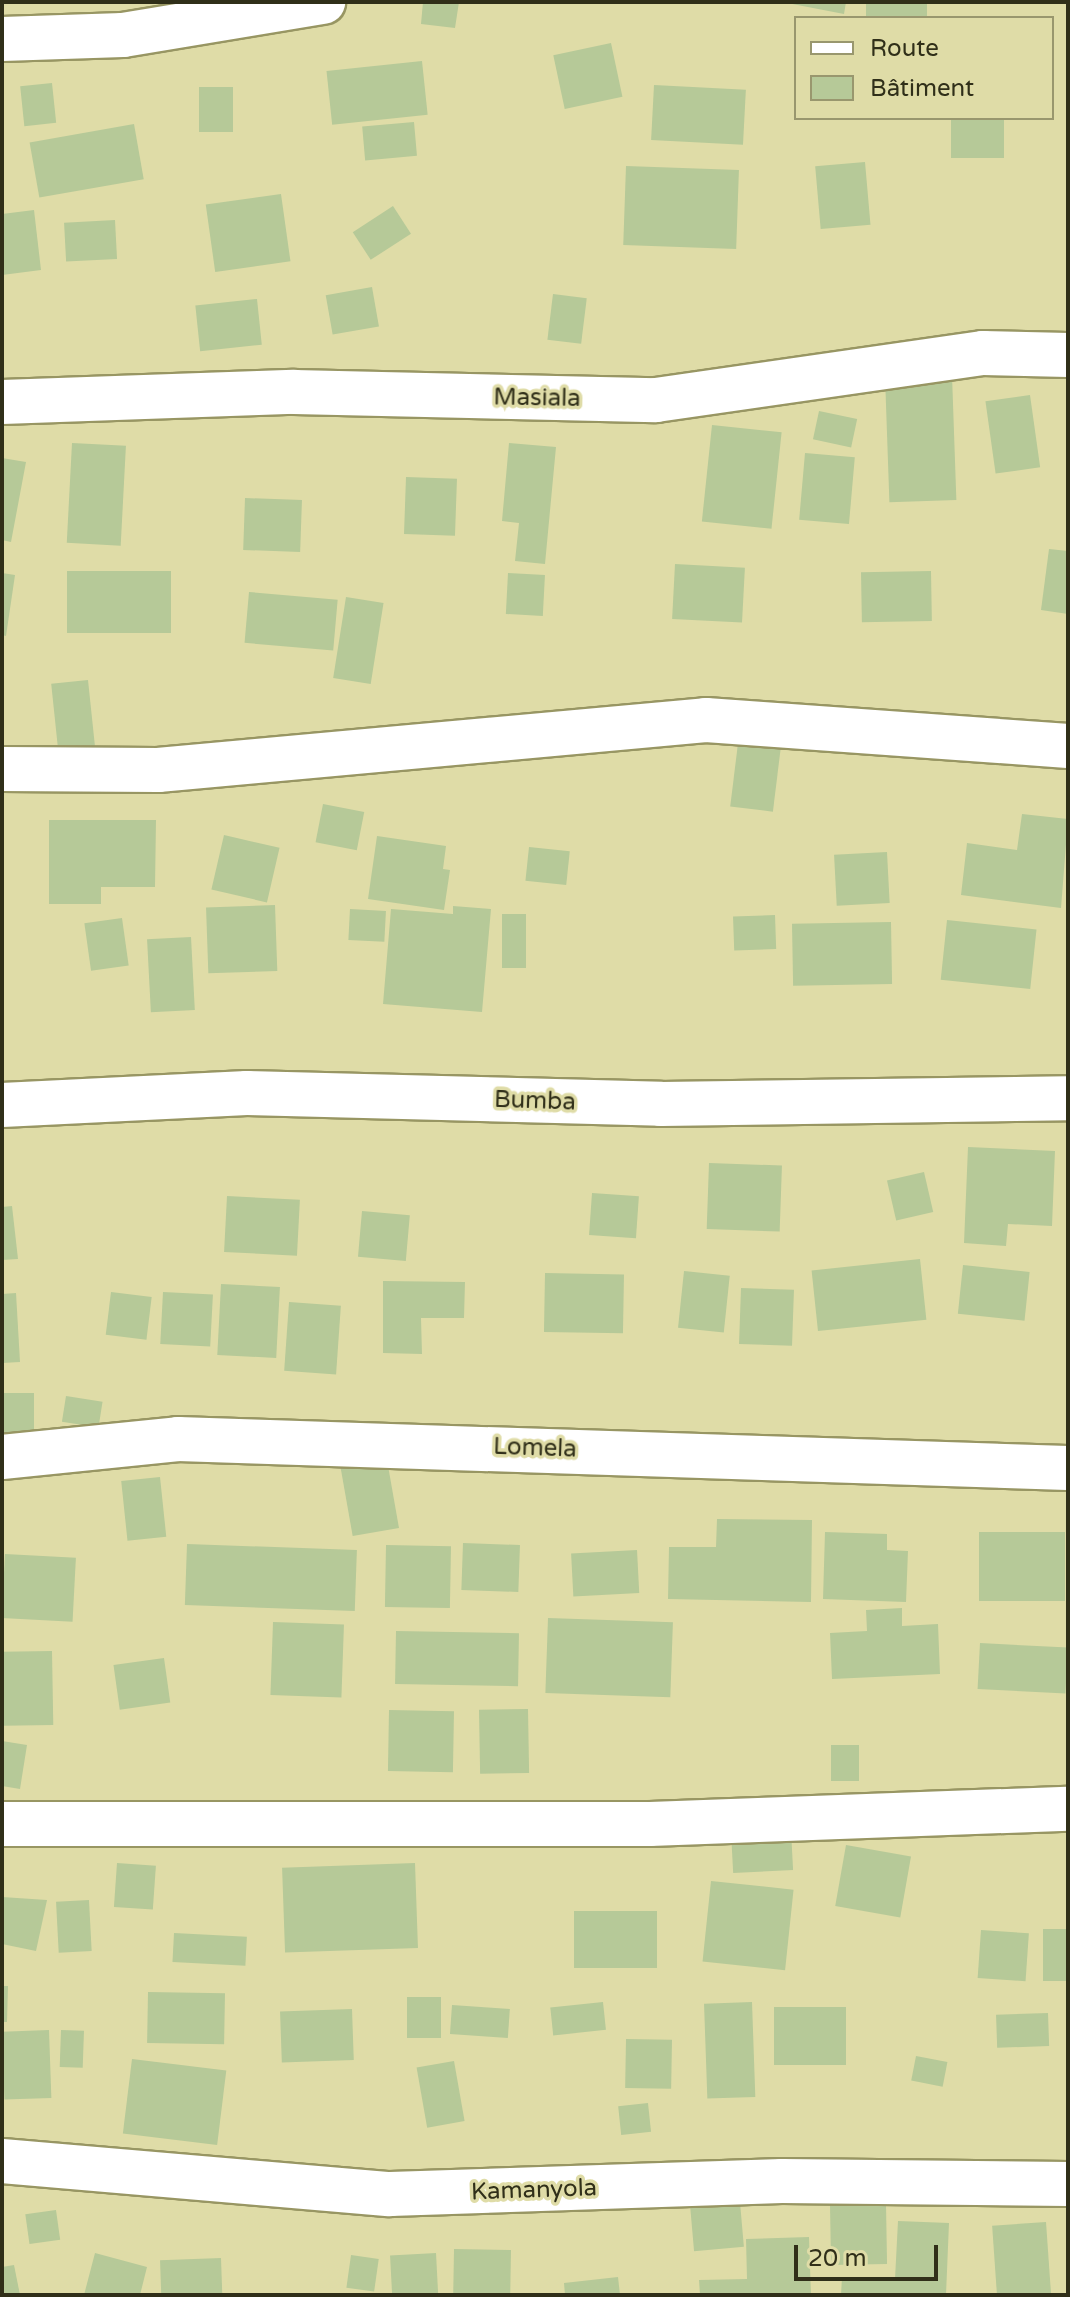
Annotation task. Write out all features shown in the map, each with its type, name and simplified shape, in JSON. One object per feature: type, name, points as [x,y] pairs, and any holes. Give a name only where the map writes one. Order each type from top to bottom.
[{"type":"street","points":[[2,39],[123,35],[323,2]]},
{"type":"street","name":"Masiala","points":[[2,402],[294,392],[656,400],[983,353],[1068,355]]},
{"type":"street","points":[[2,769],[158,770],[706,720],[1068,746]]},
{"type":"street","name":"Bumba","points":[[2,1105],[247,1093],[661,1104],[1068,1098]]},
{"type":"street","name":"Lomela","points":[[2,1457],[178,1439],[1068,1468]]},
{"type":"street","points":[[2,1824],[650,1824],[1068,1809]]},
{"type":"street","name":"Kamanyola","points":[[2,2161],[390,2194],[782,2181],[1068,2184]]},
{"type":"building","points":[[423,2],[459,2],[455,28],[421,24]]},
{"type":"building","points":[[782,2],[846,2],[844,14]]},
{"type":"building","points":[[866,2],[927,2],[927,16],[866,16]]},
{"type":"building","points":[[611,43],[622,97],[565,109],[553,55]]},
{"type":"building","points":[[422,61],[428,115],[332,125],[327,71]]},
{"type":"building","points":[[52,83],[56,123],[24,126],[20,86]]},
{"type":"building","points":[[654,85],[746,90],[743,145],[651,140]]},
{"type":"building","points":[[199,87],[233,87],[233,132],[199,132]]},
{"type":"building","points":[[951,120],[1004,120],[1004,158],[951,158]]},
{"type":"building","points":[[414,122],[417,156],[365,160],[362,127]]},
{"type":"building","points":[[134,124],[144,179],[39,198],[30,142]]},
{"type":"building","points":[[865,162],[870,225],[821,229],[815,166]]},
{"type":"building","points":[[626,166],[739,170],[736,249],[623,245]]},
{"type":"building","points":[[281,194],[290,261],[215,272],[206,205]]},
{"type":"building","points":[[393,206],[411,234],[371,260],[353,232]]},
{"type":"building","points":[[34,210],[41,270],[2,275],[2,214]]},
{"type":"building","points":[[115,220],[117,259],[66,262],[64,223]]},
{"type":"building","points":[[372,287],[379,326],[333,335],[326,295]]},
{"type":"building","points":[[553,294],[587,298],[581,344],[547,340]]},
{"type":"building","points":[[257,299],[262,345],[200,351],[195,305]]},
{"type":"building","points":[[952,375],[956,500],[889,502],[885,377]]},
{"type":"building","points":[[1030,395],[1040,467],[996,474],[985,401]]},
{"type":"building","points":[[819,411],[857,419],[851,447],[813,439]]},
{"type":"building","points":[[712,425],[782,432],[771,529],[702,521]]},
{"type":"building","points":[[72,443],[126,446],[121,546],[67,543]]},
{"type":"building","points":[[509,443],[556,447],[545,564],[515,561],[519,523],[502,521]]},
{"type":"building","points":[[805,453],[855,457],[849,524],[799,520]]},
{"type":"building","points":[[2,458],[26,462],[11,542],[2,540]]},
{"type":"building","points":[[406,477],[457,479],[455,536],[404,534]]},
{"type":"building","points":[[245,498],[302,500],[300,552],[243,550]]},
{"type":"building","points":[[1049,549],[1068,551],[1068,614],[1041,610]]},
{"type":"building","points":[[675,564],[745,568],[742,623],[672,619]]},
{"type":"building","points":[[67,571],[171,571],[171,633],[67,633]]},
{"type":"building","points":[[931,571],[932,621],[862,622],[861,572]]},
{"type":"building","points":[[2,573],[15,575],[6,636],[2,635]]},
{"type":"building","points":[[508,573],[545,575],[543,616],[506,614]]},
{"type":"building","points":[[249,592],[338,600],[333,651],[245,643]]},
{"type":"building","points":[[346,597],[384,603],[371,684],[333,678]]},
{"type":"building","points":[[88,680],[96,752],[59,755],[51,684]]},
{"type":"building","points":[[739,735],[782,740],[773,812],[730,806]]},
{"type":"building","points":[[323,804],[364,812],[357,850],[316,842]]},
{"type":"building","points":[[1022,814],[1068,819],[1061,908],[961,895],[967,843],[1017,850]]},
{"type":"building","points":[[49,820],[156,820],[155,887],[101,887],[101,904],[49,904]]},
{"type":"building","points":[[224,835],[280,848],[267,902],[211,890]]},
{"type":"building","points":[[377,836],[446,846],[443,869],[450,870],[444,910],[368,899]]},
{"type":"building","points":[[529,847],[570,851],[566,885],[525,881]]},
{"type":"building","points":[[887,852],[890,903],[837,906],[834,855]]},
{"type":"building","points":[[275,905],[277,971],[208,973],[206,907]]},
{"type":"building","points":[[453,906],[491,909],[482,1012],[383,1004],[391,909],[453,914]]},
{"type":"building","points":[[350,909],[386,911],[384,942],[348,940]]},
{"type":"building","points":[[502,914],[526,914],[526,968],[502,968]]},
{"type":"building","points":[[775,915],[776,949],[734,950],[733,916]]},
{"type":"building","points":[[122,918],[129,966],[91,971],[84,923]]},
{"type":"building","points":[[947,920],[1037,929],[1030,989],[941,980]]},
{"type":"building","points":[[891,922],[892,984],[793,986],[792,924]]},
{"type":"building","points":[[191,937],[195,1010],[151,1012],[147,939]]},
{"type":"building","points":[[968,1147],[1055,1151],[1052,1226],[1008,1224],[1006,1246],[964,1243]]},
{"type":"building","points":[[709,1163],[782,1166],[780,1232],[707,1229]]},
{"type":"building","points":[[924,1172],[933,1212],[896,1220],[887,1181]]},
{"type":"building","points":[[592,1193],[639,1196],[636,1238],[589,1235]]},
{"type":"building","points":[[227,1196],[300,1200],[297,1256],[224,1252]]},
{"type":"building","points":[[12,1206],[18,1259],[2,1260],[2,1207]]},
{"type":"building","points":[[362,1211],[410,1215],[406,1261],[358,1257]]},
{"type":"building","points":[[920,1259],[926,1320],[818,1331],[812,1270]]},
{"type":"building","points":[[963,1265],[1030,1272],[1025,1321],[958,1314]]},
{"type":"building","points":[[684,1271],[730,1276],[724,1332],[678,1328]]},
{"type":"building","points":[[545,1273],[624,1274],[623,1333],[544,1332]]},
{"type":"building","points":[[383,1281],[465,1282],[464,1318],[421,1318],[422,1354],[383,1353]]},
{"type":"building","points":[[221,1284],[280,1287],[276,1358],[217,1355]]},
{"type":"building","points":[[741,1288],[794,1290],[792,1346],[739,1344]]},
{"type":"building","points":[[111,1292],[152,1297],[146,1340],[106,1335]]},
{"type":"building","points":[[163,1292],[213,1295],[210,1347],[160,1344]]},
{"type":"building","points":[[16,1293],[20,1362],[2,1363],[2,1294]]},
{"type":"building","points":[[289,1302],[341,1306],[336,1374],[284,1371]]},
{"type":"building","points":[[2,1393],[34,1393],[34,1446],[2,1446]]},
{"type":"building","points":[[66,1396],[103,1402],[98,1427],[62,1422]]},
{"type":"building","points":[[387,1460],[399,1528],[353,1536],[341,1468]]},
{"type":"building","points":[[160,1477],[166,1537],[127,1541],[121,1481]]},
{"type":"building","points":[[717,1519],[812,1520],[811,1602],[668,1599],[669,1547],[716,1547]]},
{"type":"building","points":[[825,1532],[887,1534],[887,1550],[908,1551],[906,1602],[823,1599]]},
{"type":"building","points":[[979,1532],[1065,1532],[1065,1601],[979,1601]]},
{"type":"building","points":[[463,1543],[520,1545],[518,1592],[461,1590]]},
{"type":"building","points":[[187,1544],[357,1550],[355,1611],[185,1605]]},
{"type":"building","points":[[386,1545],[451,1546],[450,1608],[385,1607]]},
{"type":"building","points":[[637,1550],[639,1593],[573,1596],[571,1553]]},
{"type":"building","points":[[5,1554],[76,1558],[73,1622],[2,1618]]},
{"type":"building","points":[[902,1608],[902,1626],[938,1624],[940,1674],[832,1679],[830,1633],[867,1631],[866,1610]]},
{"type":"building","points":[[548,1618],[673,1622],[670,1697],[545,1693]]},
{"type":"building","points":[[273,1622],[344,1624],[341,1697],[270,1695]]},
{"type":"building","points":[[396,1631],[519,1633],[518,1686],[395,1684]]},
{"type":"building","points":[[980,1643],[1068,1648],[1065,1694],[978,1689]]},
{"type":"building","points":[[52,1651],[53,1725],[3,1726],[2,1652]]},
{"type":"building","points":[[164,1658],[170,1703],[120,1710],[113,1665]]},
{"type":"building","points":[[528,1709],[529,1773],[480,1774],[479,1710]]},
{"type":"building","points":[[389,1710],[454,1711],[453,1772],[388,1771]]},
{"type":"building","points":[[2,1741],[27,1745],[20,1789],[2,1786]]},
{"type":"building","points":[[831,1745],[859,1745],[859,1781],[831,1781]]},
{"type":"building","points":[[791,1830],[793,1870],[733,1873],[731,1833]]},
{"type":"building","points":[[846,1845],[911,1856],[900,1918],[835,1906]]},
{"type":"building","points":[[117,1863],[156,1866],[153,1910],[114,1907]]},
{"type":"building","points":[[415,1863],[418,1948],[285,1953],[282,1868]]},
{"type":"building","points":[[711,1881],[794,1890],[785,1970],[703,1962]]},
{"type":"building","points":[[2,1897],[47,1900],[36,1951],[2,1944]]},
{"type":"building","points":[[89,1900],[92,1951],[59,1953],[56,1902]]},
{"type":"building","points":[[574,1911],[657,1911],[657,1968],[574,1968]]},
{"type":"building","points":[[1043,1929],[1068,1929],[1068,1981],[1043,1981]]},
{"type":"building","points":[[981,1930],[1029,1933],[1026,1981],[978,1978]]},
{"type":"building","points":[[174,1933],[247,1937],[245,1966],[172,1962]]},
{"type":"building","points":[[2,1986],[8,1986],[7,2022],[2,2022]]},
{"type":"building","points":[[148,1992],[225,1993],[224,2044],[147,2043]]},
{"type":"building","points":[[407,1997],[441,1997],[441,2038],[407,2038]]},
{"type":"building","points":[[603,2002],[606,2030],[553,2035],[550,2008]]},
{"type":"building","points":[[752,2002],[755,2097],[707,2099],[704,2004]]},
{"type":"building","points":[[452,2005],[510,2009],[508,2038],[450,2034]]},
{"type":"building","points":[[774,2007],[846,2007],[846,2065],[774,2065]]},
{"type":"building","points":[[352,2009],[354,2060],[282,2062],[280,2012]]},
{"type":"building","points":[[1048,2013],[1049,2046],[997,2048],[996,2015]]},
{"type":"building","points":[[49,2030],[51,2098],[4,2100],[2,2032]]},
{"type":"building","points":[[61,2030],[84,2031],[83,2068],[60,2067]]},
{"type":"building","points":[[626,2039],[672,2040],[671,2089],[625,2088]]},
{"type":"building","points":[[916,2056],[947,2062],[943,2087],[911,2081]]},
{"type":"building","points":[[132,2059],[226,2071],[217,2145],[123,2133]]},
{"type":"building","points":[[454,2061],[465,2121],[427,2128],[417,2068]]},
{"type":"building","points":[[648,2103],[651,2132],[621,2135],[618,2106]]},
{"type":"building","points":[[739,2191],[744,2247],[694,2251],[689,2195]]},
{"type":"building","points":[[886,2204],[887,2264],[831,2265],[830,2205]]},
{"type":"building","points":[[56,2210],[60,2240],[29,2244],[25,2214]]},
{"type":"building","points":[[898,2221],[949,2223],[946,2295],[841,2295],[842,2277],[895,2279]]},
{"type":"building","points":[[1046,2222],[1051,2295],[997,2295],[992,2226]]},
{"type":"building","points":[[809,2237],[811,2295],[700,2295],[699,2280],[747,2279],[746,2239]]},
{"type":"building","points":[[454,2249],[511,2250],[510,2295],[453,2295]]},
{"type":"building","points":[[95,2253],[147,2267],[140,2295],[84,2295]]},
{"type":"building","points":[[436,2253],[438,2295],[392,2295],[390,2255]]},
{"type":"building","points":[[351,2255],[379,2259],[374,2292],[346,2288]]},
{"type":"building","points":[[221,2258],[222,2295],[161,2295],[160,2260]]},
{"type":"building","points":[[14,2265],[20,2295],[2,2295],[2,2267]]},
{"type":"building","points":[[618,2277],[620,2295],[565,2295],[564,2283]]}]
